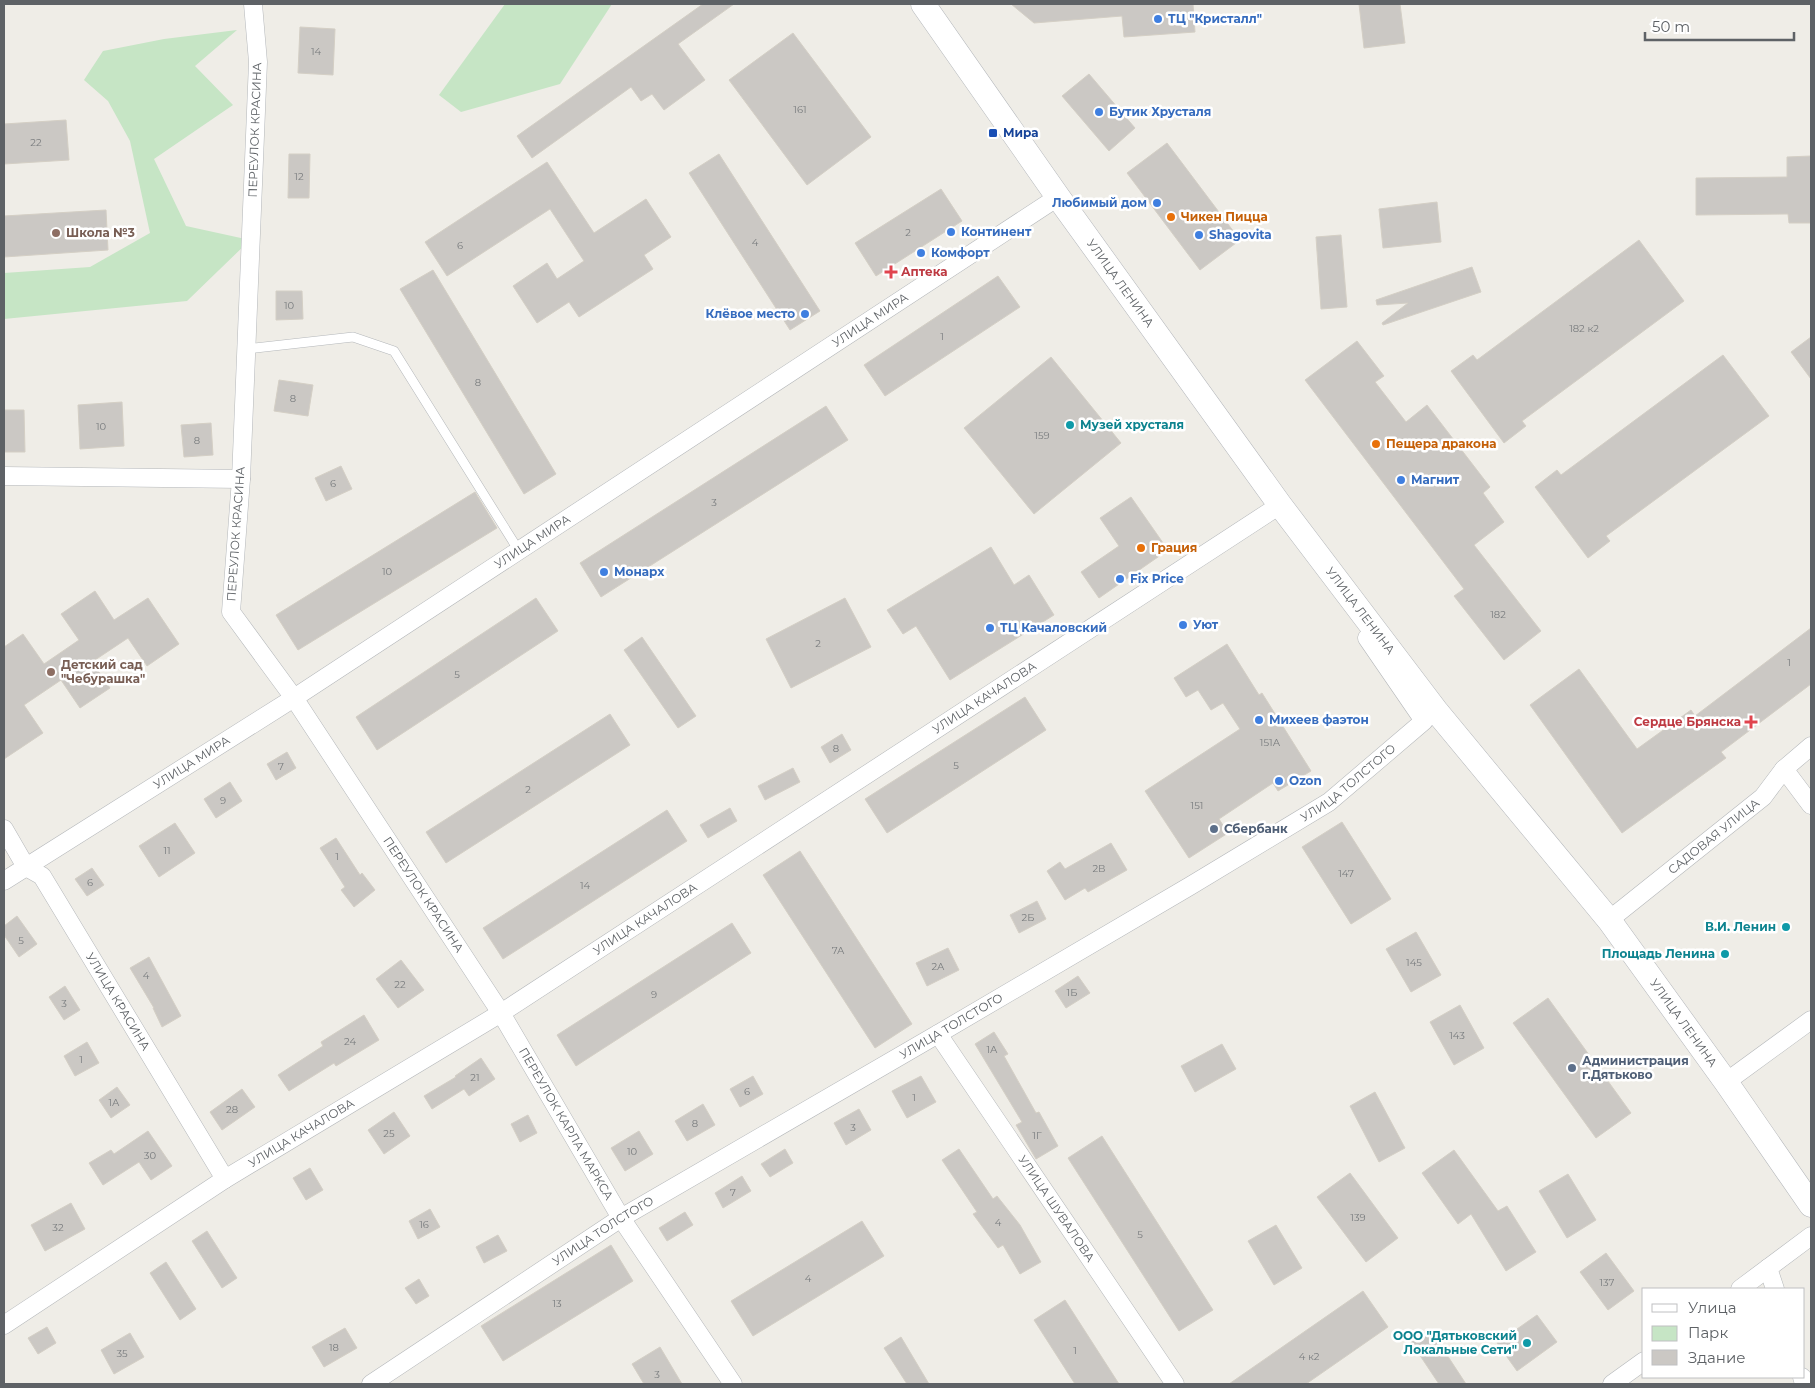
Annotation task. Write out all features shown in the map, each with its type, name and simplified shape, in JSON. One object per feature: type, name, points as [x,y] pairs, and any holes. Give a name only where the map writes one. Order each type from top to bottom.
[{"type":"main road","name":"УЛИЦА ЛЕНИНА","points":[[923,4],[1058,197],[1280,505],[1437,712],[1609,920],[1726,1082],[1811,1205]]},
{"type":"street","name":"ПЕРЕУЛОК КРАСИНА","points":[[253,4],[258,62],[241,478],[231,612],[294,698],[501,1013]]},
{"type":"street","name":"УЛИЦА МИРА","points":[[4,881],[294,698],[1058,197]]},
{"type":"street","points":[[4,476],[241,478]]},
{"type":"street","name":"УЛИЦА КАЧАЛОВА","points":[[4,1325],[225,1179],[501,1013],[1280,505]]},
{"type":"street","name":"УЛИЦА ТОЛСТОГО","points":[[371,1384],[620,1218],[1182,891],[1329,802],[1424,720],[1363,632],[1372,627]]},
{"type":"street","name":"САДОВАЯ УЛИЦА","points":[[1609,920],[1763,797],[1784,769],[1811,746]]},
{"type":"street","points":[[1784,769],[1811,805]]},
{"type":"street","name":"УЛИЦА КРАСИНА","points":[[4,829],[26,867],[42,876],[225,1179]]},
{"type":"street","name":"ПЕРЕУЛОК КАРЛА МАРКСА","points":[[501,1013],[620,1218],[733,1384]]},
{"type":"street","points":[[1726,1082],[1811,1020]]},
{"type":"street","name":"УЛИЦА ШУВАЛОВА","points":[[938,1034],[1175,1384]]},
{"type":"street","points":[[1741,1288],[1811,1236]]},
{"type":"street","points":[[1768,1268],[1775,1288]]},
{"type":"street","points":[[1612,1384],[1642,1362]]},
{"type":"lane","points":[[246,349],[353,337],[394,351],[519,551]]},
{"type":"green space","points":[[505,4],[612,4],[560,84],[461,112],[439,95]]},
{"type":"green space","points":[[237,30],[195,66],[233,105],[154,159],[186,226],[250,240],[187,301],[4,319],[4,273],[90,267],[150,233],[130,141],[108,101],[84,80],[103,51],[164,39]]},
{"type":"building","points":[[703,4],[734,4],[678,44],[705,80],[664,110],[652,94],[641,101],[631,87],[532,158],[517,136]]},
{"type":"building","name":"ТЦ \"Кристалл\"","points":[[1011,4],[1193,4],[1195,32],[1124,37],[1122,16],[1034,23]]},
{"type":"building","points":[[1359,4],[1400,4],[1405,43],[1364,48]]},
{"type":"building","points":[[300,27],[335,29],[333,75],[298,73]]},
{"type":"building","points":[[793,33],[871,137],[807,185],[729,80]]},
{"type":"building","name":"Бутик Хрусталя","points":[[1089,74],[1135,128],[1109,151],[1062,96]]},
{"type":"building","points":[[66,120],[69,160],[4,164],[4,124]]},
{"type":"building","points":[[1167,143],[1240,240],[1200,270],[1127,173]]},
{"type":"building","points":[[289,154],[310,154],[309,198],[288,198]]},
{"type":"building","points":[[719,154],[820,311],[790,330],[689,173]]},
{"type":"building","points":[[1811,156],[1811,223],[1789,223],[1788,214],[1696,215],[1696,178],[1787,177],[1787,157]]},
{"type":"building","points":[[547,162],[594,233],[646,199],[671,237],[644,255],[653,269],[579,317],[569,302],[537,323],[513,286],[547,263],[557,279],[584,261],[550,209],[447,276],[425,242]]},
{"type":"building","points":[[941,189],[962,221],[876,276],[855,243]]},
{"type":"building","points":[[1437,202],[1441,242],[1383,248],[1379,209]]},
{"type":"building","name":"Школа №3","points":[[106,210],[108,250],[4,257],[4,216]]},
{"type":"building","points":[[1341,235],[1347,307],[1321,309],[1316,237]]},
{"type":"building","points":[[1639,240],[1684,301],[1522,421],[1526,426],[1504,443],[1451,371],[1473,355],[1477,360]]},
{"type":"building","points":[[1472,267],[1481,292],[1383,325],[1382,323],[1408,303],[1377,305],[1376,300]]},
{"type":"building","points":[[433,270],[556,474],[524,494],[400,289]]},
{"type":"building","points":[[998,276],[1020,307],[885,396],[864,365]]},
{"type":"building","points":[[276,291],[302,291],[303,319],[276,320]]},
{"type":"building","points":[[1811,337],[1811,379],[1791,352]]},
{"type":"building","points":[[1357,341],[1384,376],[1375,382],[1406,422],[1427,405],[1490,487],[1483,493],[1504,522],[1474,545],[1541,631],[1504,660],[1454,596],[1464,589],[1305,380]]},
{"type":"building","points":[[1723,355],[1769,416],[1606,536],[1610,541],[1588,558],[1535,487],[1557,470],[1561,475]]},
{"type":"building","points":[[1051,357],[1121,443],[1034,514],[964,428]]},
{"type":"building","points":[[279,380],[313,385],[308,416],[274,411]]},
{"type":"building","points":[[122,402],[124,446],[80,449],[78,405]]},
{"type":"building","points":[[826,406],[848,440],[601,597],[580,563]]},
{"type":"building","points":[[4,410],[24,410],[25,452],[4,452]]},
{"type":"building","points":[[211,423],[213,455],[184,457],[181,425]]},
{"type":"building","points":[[341,466],[352,489],[326,501],[315,478]]},
{"type":"building","points":[[475,492],[497,528],[298,650],[276,615]]},
{"type":"building","name":"Грация","points":[[1131,497],[1168,550],[1099,598],[1081,572],[1119,546],[1100,518]]},
{"type":"building","points":[[991,547],[1014,585],[1029,575],[1054,615],[950,680],[916,626],[903,634],[887,610]]},
{"type":"building","name":"Детский сад \"Чебурашка\"","points":[[95,591],[114,620],[148,598],[179,644],[147,666],[128,638],[92,662],[110,688],[80,708],[61,680],[24,705],[43,733],[4,759],[4,647],[23,634],[44,664],[79,640],[61,614]]},
{"type":"building","points":[[536,598],[558,631],[377,750],[356,717]]},
{"type":"building","points":[[845,598],[871,647],[791,688],[766,639]]},
{"type":"building","points":[[1811,628],[1811,684],[1721,752],[1726,758],[1622,833],[1530,705],[1579,669],[1637,749],[1691,710],[1695,716]]},
{"type":"building","points":[[642,637],[696,716],[678,728],[624,650]]},
{"type":"building","points":[[1227,644],[1259,695],[1262,693],[1311,771],[1278,791],[1273,783],[1219,819],[1228,833],[1189,858],[1145,791],[1240,729],[1223,703],[1211,710],[1198,690],[1186,697],[1174,678]]},
{"type":"building","points":[[1025,697],[1046,730],[887,833],[865,799]]},
{"type":"building","points":[[610,714],[630,745],[446,863],[426,832]]},
{"type":"building","points":[[842,734],[851,750],[830,763],[821,747]]},
{"type":"building","points":[[287,752],[296,768],[276,780],[267,764]]},
{"type":"building","points":[[793,768],[800,782],[765,800],[758,786]]},
{"type":"building","points":[[230,782],[242,801],[216,818],[204,799]]},
{"type":"building","points":[[730,808],[737,821],[708,838],[700,825]]},
{"type":"building","points":[[667,810],[687,841],[503,959],[483,928]]},
{"type":"building","points":[[1342,822],[1391,899],[1351,924],[1302,847]]},
{"type":"building","points":[[175,823],[195,853],[159,877],[139,846]]},
{"type":"building","points":[[336,838],[360,875],[362,873],[375,890],[354,907],[341,890],[345,887],[320,848]]},
{"type":"building","points":[[1111,843],[1127,870],[1088,892],[1085,888],[1065,900],[1047,871],[1060,862],[1065,869]]},
{"type":"building","points":[[800,851],[912,1024],[875,1048],[763,875]]},
{"type":"building","points":[[92,868],[104,885],[87,896],[75,879]]},
{"type":"building","points":[[1037,901],[1046,919],[1019,933],[1010,915]]},
{"type":"building","points":[[17,916],[37,944],[19,957],[4,935],[4,926]]},
{"type":"building","points":[[732,923],[751,953],[576,1066],[557,1035]]},
{"type":"building","points":[[1416,932],[1441,975],[1411,992],[1386,949]]},
{"type":"building","points":[[948,948],[959,970],[927,986],[916,963]]},
{"type":"building","points":[[149,957],[181,1016],[162,1027],[154,1008],[130,968]]},
{"type":"building","points":[[401,960],[424,990],[398,1008],[376,979]]},
{"type":"building","points":[[1078,976],[1090,993],[1066,1008],[1055,991]]},
{"type":"building","points":[[65,986],[80,1010],[64,1020],[49,997]]},
{"type":"building","name":"Администрация г.Дятьково","points":[[1548,998],[1631,1113],[1596,1138],[1513,1023]]},
{"type":"building","points":[[1460,1005],[1484,1048],[1454,1065],[1430,1022]]},
{"type":"building","points":[[364,1015],[379,1040],[336,1066],[334,1063],[289,1091],[278,1075],[323,1046],[321,1042]]},
{"type":"building","points":[[994,1032],[1008,1054],[1004,1056],[1036,1113],[1039,1112],[1058,1146],[1036,1159],[1016,1125],[1022,1122],[975,1044]]},
{"type":"building","points":[[87,1042],[99,1063],[75,1076],[64,1056]]},
{"type":"building","points":[[1222,1044],[1236,1069],[1195,1092],[1181,1066]]},
{"type":"building","points":[[481,1058],[495,1079],[469,1096],[464,1089],[432,1109],[424,1096],[456,1077]]},
{"type":"building","points":[[753,1076],[763,1094],[740,1107],[730,1089]]},
{"type":"building","points":[[921,1076],[936,1102],[907,1118],[892,1091]]},
{"type":"building","points":[[117,1087],[130,1105],[111,1118],[99,1100]]},
{"type":"building","points":[[242,1089],[255,1107],[222,1130],[210,1112]]},
{"type":"building","points":[[1375,1092],[1405,1148],[1379,1162],[1350,1106]]},
{"type":"building","points":[[703,1104],[715,1125],[687,1141],[675,1121]]},
{"type":"building","points":[[859,1109],[871,1130],[846,1145],[834,1123]]},
{"type":"building","points":[[394,1112],[410,1136],[384,1154],[368,1130]]},
{"type":"building","points":[[528,1115],[537,1133],[520,1142],[511,1124]]},
{"type":"building","points":[[148,1131],[172,1166],[151,1180],[139,1162],[103,1185],[89,1163],[111,1150],[114,1154]]},
{"type":"building","points":[[639,1131],[653,1154],[625,1171],[611,1148]]},
{"type":"building","points":[[1102,1136],[1213,1310],[1179,1331],[1068,1158]]},
{"type":"building","points":[[785,1149],[793,1163],[770,1177],[761,1164]]},
{"type":"building","points":[[959,1149],[993,1199],[997,1196],[1020,1225],[1041,1262],[1020,1274],[1003,1245],[998,1248],[973,1214],[977,1212],[942,1160]]},
{"type":"building","points":[[1454,1150],[1498,1211],[1507,1206],[1536,1252],[1506,1271],[1471,1214],[1458,1224],[1422,1173]]},
{"type":"building","points":[[310,1168],[323,1190],[306,1200],[293,1178]]},
{"type":"building","points":[[1350,1173],[1398,1238],[1366,1262],[1317,1197]]},
{"type":"building","points":[[1568,1174],[1596,1220],[1567,1238],[1539,1191]]},
{"type":"building","points":[[742,1176],[751,1191],[723,1208],[715,1193]]},
{"type":"building","points":[[71,1203],[85,1229],[45,1251],[31,1225]]},
{"type":"building","points":[[430,1209],[440,1227],[418,1239],[409,1221]]},
{"type":"building","points":[[685,1212],[693,1225],[667,1241],[659,1228]]},
{"type":"building","points":[[862,1221],[884,1256],[753,1336],[731,1301]]},
{"type":"building","points":[[1276,1225],[1302,1268],[1274,1285],[1248,1241]]},
{"type":"building","points":[[207,1231],[237,1278],[222,1288],[192,1241]]},
{"type":"building","points":[[498,1235],[507,1251],[484,1263],[476,1247]]},
{"type":"building","points":[[611,1245],[633,1281],[503,1361],[481,1326]]},
{"type":"building","points":[[1606,1253],[1634,1291],[1608,1310],[1580,1272]]},
{"type":"building","points":[[166,1262],[196,1309],[180,1320],[150,1273]]},
{"type":"building","points":[[419,1279],[429,1296],[416,1304],[405,1288]]},
{"type":"building","points":[[1363,1291],[1388,1327],[1306,1384],[1229,1384]]},
{"type":"building","points":[[1065,1300],[1119,1384],[1075,1384],[1034,1320]]},
{"type":"building","name":"ООО \"Дятьковский Локальные Сети\"","points":[[1537,1315],[1557,1342],[1517,1371],[1497,1343]]},
{"type":"building","points":[[47,1327],[56,1343],[38,1354],[28,1338]]},
{"type":"building","points":[[345,1328],[357,1348],[324,1367],[312,1347]]},
{"type":"building","points":[[1430,1329],[1466,1384],[1439,1384],[1411,1342]]},
{"type":"building","points":[[130,1333],[144,1357],[114,1374],[101,1350]]},
{"type":"building","points":[[901,1337],[929,1384],[907,1384],[884,1348]]},
{"type":"building","points":[[660,1347],[682,1384],[644,1384],[632,1364]]},
{"type":"place","name":"ТЦ \"Кристалл\"","points":[[1158,19]]},
{"type":"place","name":"Бутик Хрусталя","points":[[1099,112]]},
{"type":"place","name":"Мира","points":[[993,133]]},
{"type":"place","name":"Любимый дом","points":[[1157,203]]},
{"type":"place","name":"Чикен Пицца","points":[[1171,217]]},
{"type":"place","name":"Континент","points":[[951,232]]},
{"type":"place","name":"Школа №3","points":[[56,233]]},
{"type":"place","name":"Shagovita","points":[[1199,235]]},
{"type":"place","name":"Комфорт","points":[[921,253]]},
{"type":"place","name":"Аптека","points":[[891,272]]},
{"type":"place","name":"Клёвое место","points":[[805,314]]},
{"type":"place","name":"Музей хрусталя","points":[[1070,425]]},
{"type":"place","name":"Пещера дракона","points":[[1376,444]]},
{"type":"place","name":"Магнит","points":[[1401,480]]},
{"type":"place","name":"Грация","points":[[1141,548]]},
{"type":"place","name":"Монарх","points":[[604,572]]},
{"type":"place","name":"Fix Price","points":[[1120,579]]},
{"type":"place","name":"Уют","points":[[1183,625]]},
{"type":"place","name":"ТЦ Качаловский","points":[[990,628]]},
{"type":"place","name":"Детский сад \"Чебурашка\"","points":[[51,672]]},
{"type":"place","name":"Михеев фаэтон","points":[[1259,720]]},
{"type":"place","name":"Сердце Брянска","points":[[1751,722]]},
{"type":"place","name":"Ozon","points":[[1279,781]]},
{"type":"place","name":"Сбербанк","points":[[1214,829]]},
{"type":"place","name":"В.И. Ленин","points":[[1786,927]]},
{"type":"place","name":"Площадь Ленина","points":[[1725,954]]},
{"type":"place","name":"Администрация г.Дятьково","points":[[1572,1068]]},
{"type":"place","name":"ООО \"Дятьковский Локальные Сети\"","points":[[1527,1343]]}]
